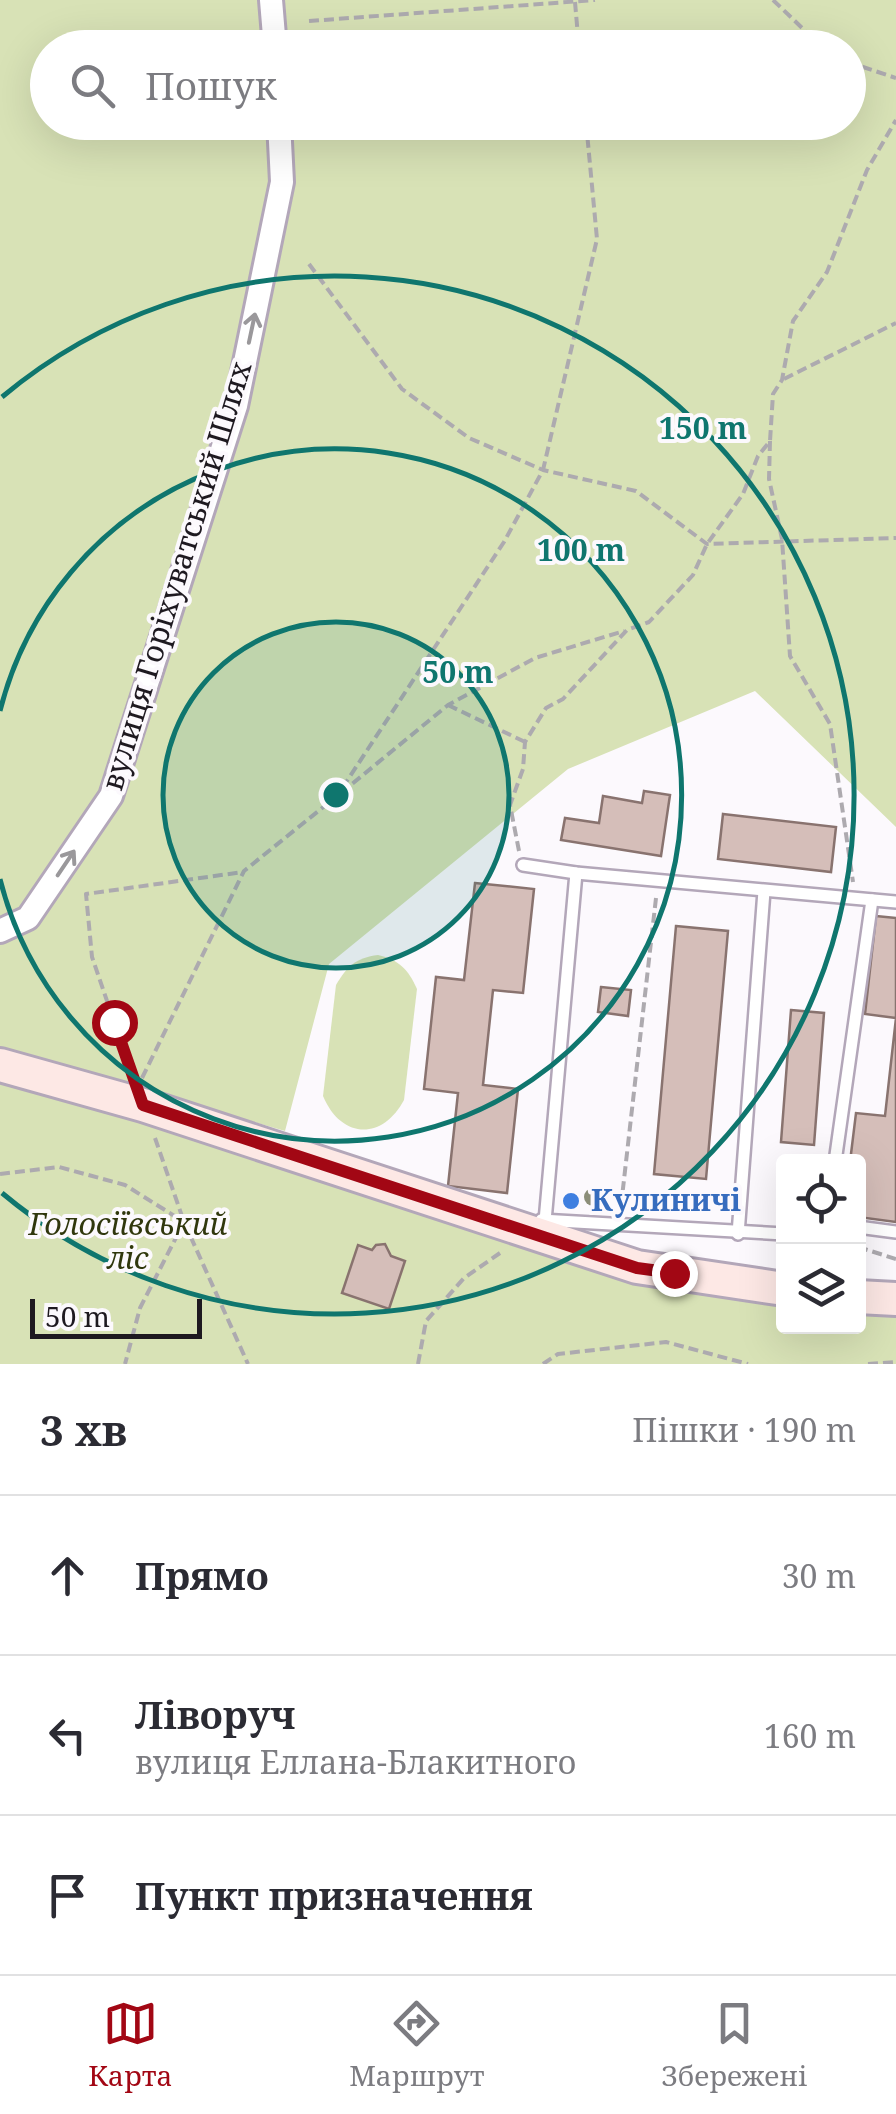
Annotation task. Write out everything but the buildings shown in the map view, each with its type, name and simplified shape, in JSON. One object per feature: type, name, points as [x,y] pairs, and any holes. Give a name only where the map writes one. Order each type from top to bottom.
[{"type":"street","points":[[271,0],[274,30]]},
{"type":"street","name":"вулиця Горіхуватський Шлях","points":[[0,931],[28,918],[111,796],[236,406],[282,182],[281,140]]},
{"type":"street","points":[[0,1065],[143,1105],[482,1216],[537,1227],[637,1268],[776,1289]]},
{"type":"street","points":[[866,1297],[896,1298]]},
{"type":"lane","points":[[522,865],[896,902]]},
{"type":"lane","points":[[576,873],[537,1227],[619,1226],[776,1234]]},
{"type":"lane","points":[[738,1234],[764,891]]},
{"type":"lane","points":[[836,1154],[872,900]]},
{"type":"lane","points":[[866,1228],[896,1232]]},
{"type":"path","points":[[574,0],[577,30]]},
{"type":"path","points":[[308,22],[595,0]]},
{"type":"path","points":[[772,0],[804,30]]},
{"type":"path","points":[[866,68],[896,78]]},
{"type":"path","points":[[856,897],[830,724],[790,656],[782,540],[770,479],[770,441],[773,394],[782,380],[793,321],[827,272],[867,170],[896,120]]},
{"type":"path","points":[[337,796],[504,542],[543,470],[597,240],[588,140]]},
{"type":"path","points":[[309,264],[402,390],[469,438],[543,470],[636,491],[707,544],[896,538]]},
{"type":"path","points":[[782,380],[896,323]]},
{"type":"path","points":[[244,872],[86,894],[92,957],[137,1088],[244,872],[448,705],[534,658],[649,622],[692,575],[707,544],[743,494],[758,456],[770,441]]},
{"type":"path","points":[[522,865],[510,805],[523,769],[525,742],[546,708],[563,699],[627,630]]},
{"type":"path","points":[[448,705],[525,742]]},
{"type":"path","points":[[619,1226],[658,881]]},
{"type":"path","points":[[143,1105],[184,1222],[248,1364]]},
{"type":"path","points":[[0,1174],[59,1167],[124,1185],[184,1222]]},
{"type":"path","points":[[125,1364],[140,1308],[184,1222]]},
{"type":"path","points":[[418,1364],[426,1320],[464,1278],[537,1227]]},
{"type":"path","points":[[866,1250],[896,1259]]},
{"type":"path","points":[[543,1364],[558,1354],[666,1342],[748,1364]]},
{"type":"path","points":[[868,1364],[896,1362]]},
{"type":"green space","points":[[0,0],[896,0],[896,827],[755,691],[568,769],[329,964],[285,1131],[0,1048]]},
{"type":"green space","points":[[378,955],[402,966],[417,989],[404,1100],[385,1123],[362,1130],[340,1121],[323,1096],[336,985],[353,964]]},
{"type":"green space","name":"Голосіївський ліс","points":[[0,1075],[776,1295],[776,1334],[866,1334],[866,1304],[896,1305],[896,1364],[0,1364]]},
{"type":"place","name":"Кулиничі","points":[[571,1201]]},
{"type":"route","points":[[114,1022],[143,1105],[637,1268],[674,1273]]}]
